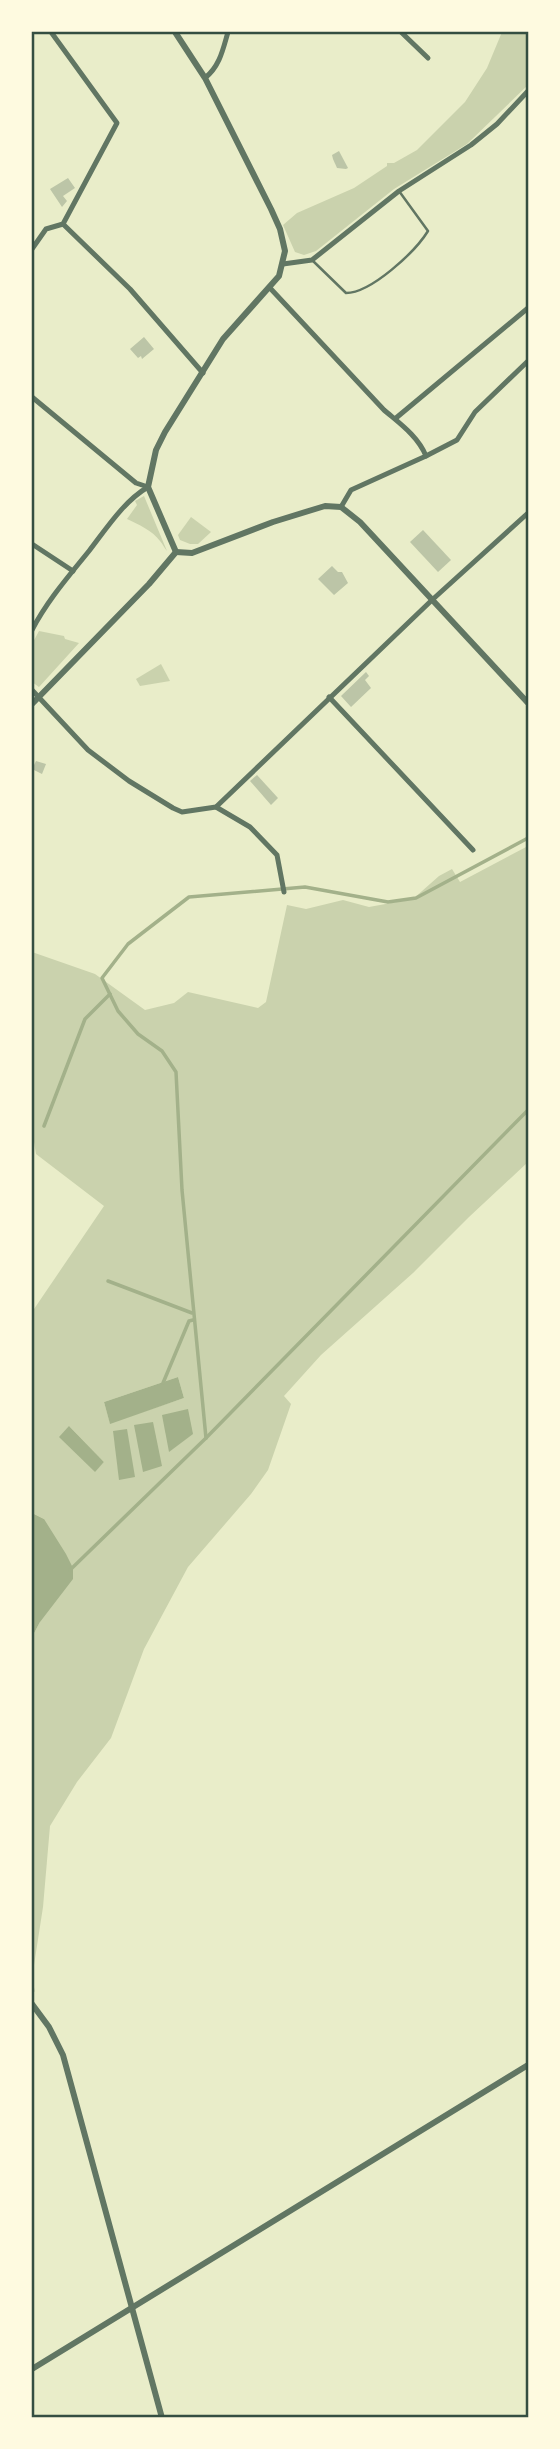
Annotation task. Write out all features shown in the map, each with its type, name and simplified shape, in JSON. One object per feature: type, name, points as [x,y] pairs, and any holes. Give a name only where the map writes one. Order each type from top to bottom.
[{"type":"street","points":[[32,249],[46,229],[63,224],[117,123],[51,32]]},
{"type":"street","points":[[175,32],[205,78],[279,229],[285,251],[279,276],[223,339],[156,450],[148,487],[176,552]]},
{"type":"street","points":[[205,78],[219,63],[228,32]]},
{"type":"street","points":[[401,32],[428,58]]},
{"type":"street","points":[[283,264],[312,260],[399,191],[471,145],[497,124],[528,92]]},
{"type":"street","points":[[63,224],[130,289],[203,373]]},
{"type":"street","points":[[270,289],[384,410],[396,418],[426,456]]},
{"type":"street","points":[[396,418],[528,308]]},
{"type":"street","points":[[341,506],[351,490],[457,440],[475,412],[528,361]]},
{"type":"street","points":[[32,397],[136,483],[148,487]]},
{"type":"street","points":[[32,630],[46,604],[73,570],[136,494],[148,487]]},
{"type":"street","points":[[32,704],[149,584],[176,552],[192,552],[326,506],[341,506],[360,522],[528,703]]},
{"type":"street","points":[[32,690],[88,750],[128,781],[182,812],[216,807],[432,600],[528,513]]},
{"type":"street","points":[[32,544],[73,570]]},
{"type":"street","points":[[329,698],[473,849]]},
{"type":"street","points":[[216,807],[250,827],[277,855],[284,892]]},
{"type":"street","points":[[32,2004],[49,2027],[63,2055],[162,2417]]},
{"type":"street","points":[[32,2369],[528,2065]]},
{"type":"lane","points":[[312,260],[346,293],[354,293],[372,284],[419,246],[428,231],[399,191]]},
{"type":"shaded area","points":[[502,32],[528,32],[528,85],[467,144],[394,189],[316,251],[304,255],[295,252],[283,225],[297,213],[354,188],[387,166],[387,163],[394,163],[417,150],[465,102],[487,68]]},
{"type":"shaded area","points":[[144,496],[167,551],[153,534],[127,519],[137,505],[135,501]]},
{"type":"shaded area","points":[[191,517],[211,532],[198,544],[180,540],[178,535]]},
{"type":"shaded area","points":[[39,631],[64,636],[65,639],[79,643],[39,687],[32,682],[32,644]]},
{"type":"shaded area","points":[[161,664],[170,681],[140,686],[136,679]]},
{"type":"shaded area","points":[[528,846],[528,1162],[413,1273],[321,1355],[284,1396],[291,1404],[268,1470],[251,1494],[188,1567],[144,1649],[111,1738],[77,1782],[50,1826],[43,1907],[32,1978],[32,1637],[40,1622],[44,1519],[32,1513],[32,1312],[104,1206],[36,1154],[32,1130],[32,952],[95,974],[145,1010],[174,1003],[188,992],[258,1008],[266,1002],[287,905],[306,909],[343,900],[369,907],[413,899],[439,876],[452,869],[460,882]],"holes":[[[178,1377],[184,1398],[110,1423],[104,1402]],[[69,1426],[104,1462],[95,1471]]]},
{"type":"shaded area","points":[[178,1377],[184,1398],[110,1424],[104,1402]]},
{"type":"shaded area","points":[[188,1409],[193,1434],[169,1452],[162,1415]]},
{"type":"shaded area","points":[[153,1422],[162,1466],[143,1472],[134,1425]]},
{"type":"shaded area","points":[[69,1426],[104,1462],[95,1472],[59,1437]]},
{"type":"shaded area","points":[[127,1429],[135,1477],[119,1480],[113,1431]]},
{"type":"shaded area","points":[[32,1513],[44,1519],[66,1554],[73,1568],[73,1579],[40,1622],[32,1637]]},
{"type":"building","points":[[339,151],[348,168],[346,169],[337,168],[333,159],[332,155]]},
{"type":"building","points":[[68,178],[75,188],[63,196],[67,201],[62,207],[50,189]]},
{"type":"building","points":[[144,337],[154,349],[142,359],[130,349]]},
{"type":"building","points":[[423,530],[451,560],[438,572],[410,542]]},
{"type":"building","points":[[332,566],[342,572],[348,583],[334,595],[318,579]]},
{"type":"building","points":[[366,672],[369,676],[365,680],[371,688],[351,707],[341,696]]},
{"type":"building","points":[[36,761],[46,764],[42,774],[32,769]]},
{"type":"building","points":[[257,775],[278,798],[271,805],[250,781]]},
{"type":"waterway","points":[[206,1438],[182,1190],[176,1072],[162,1051],[138,1034],[118,1011],[102,978],[128,944],[189,897],[305,887],[388,902],[416,898],[528,838]]},
{"type":"waterway","points":[[44,1126],[85,1019],[110,994]]},
{"type":"waterway","points":[[70,1570],[206,1438],[528,1110]]},
{"type":"waterway","points":[[108,1281],[192,1313]]},
{"type":"waterway","points":[[163,1383],[189,1321],[193,1320]]}]
